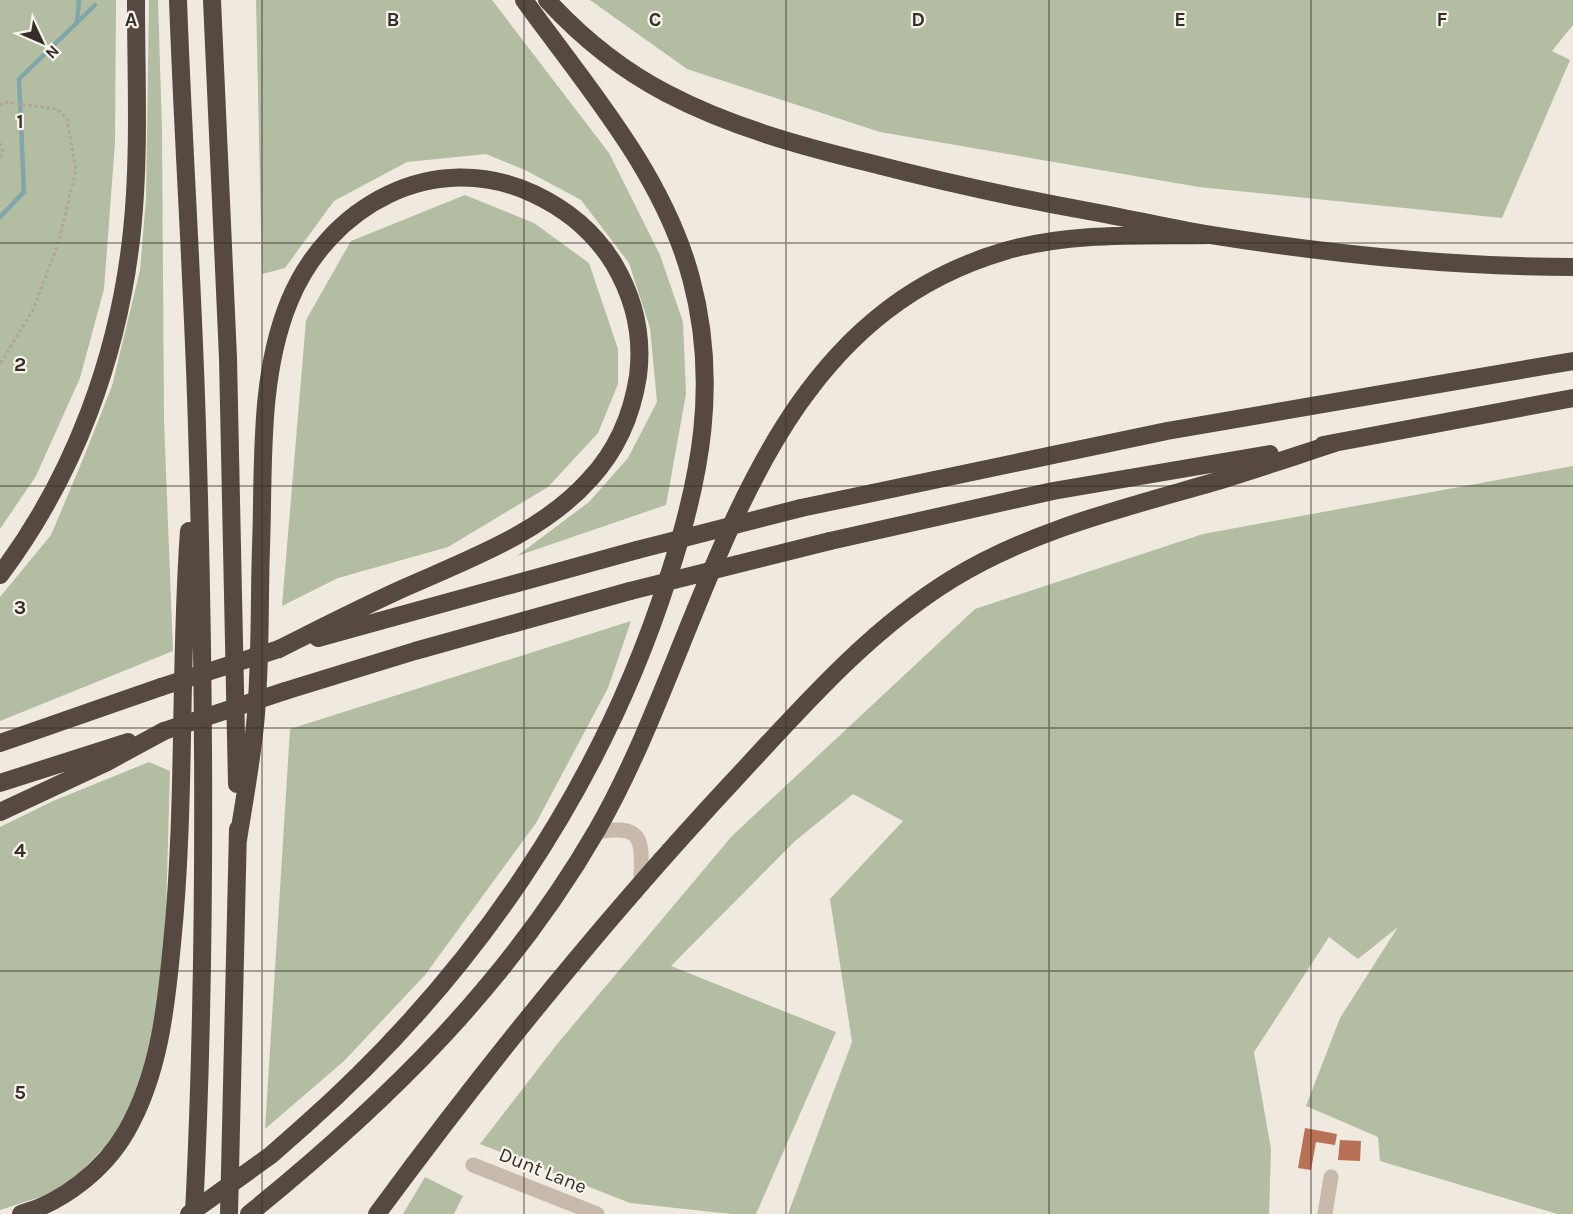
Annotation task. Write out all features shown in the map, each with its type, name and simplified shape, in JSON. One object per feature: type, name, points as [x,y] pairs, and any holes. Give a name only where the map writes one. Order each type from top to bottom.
[{"type":"highway","points":[[0,575],[33,526],[74,452],[117,326],[132,231],[136,178],[136,0]]},
{"type":"highway","points":[[178,0],[197,424],[203,790],[194,1214]]},
{"type":"highway","points":[[212,0],[228,358],[238,840],[229,1214]]},
{"type":"highway","points":[[189,1214],[272,1155],[378,1058],[416,1017],[502,909],[543,848],[584,779],[620,708],[657,615],[688,518],[704,429],[705,382],[699,313],[691,276],[679,243],[651,184],[590,88],[524,0]]},
{"type":"highway","points":[[547,0],[568,23],[618,65],[666,93],[732,122],[819,150],[1024,200],[1209,235],[1382,257],[1454,263],[1573,267]]},
{"type":"highway","points":[[238,840],[255,723],[266,426],[272,365],[289,302],[309,263],[336,230],[354,214],[391,191],[435,178],[477,177],[511,184],[546,200],[576,221],[601,246],[620,274],[634,312],[638,330],[639,364],[631,408],[615,446],[590,480],[570,499],[525,530],[279,648]]},
{"type":"highway","points":[[249,1214],[401,1082],[470,1007],[537,922],[595,832],[626,777],[663,694],[725,538],[755,477],[795,408],[852,338],[922,286],[952,270],[1007,250],[1090,237],[1209,235]]},
{"type":"highway","points":[[0,743],[279,648],[637,550],[801,508],[1167,430],[1573,361]]},
{"type":"highway","points":[[0,783],[427,647],[630,591],[830,541],[1053,491],[1335,443],[1573,398]]},
{"type":"highway","points":[[21,1214],[45,1205],[73,1188],[110,1155],[137,1111],[158,1046],[166,1001],[176,904],[180,828],[182,620],[197,424]]},
{"type":"highway","points":[[377,1214],[470,1090],[641,881],[843,666],[880,632],[951,579],[996,555],[1075,523],[1335,443]]},
{"type":"highway","points":[[0,812],[107,762],[164,731]]},
{"type":"street","points":[[595,832],[620,828],[633,833],[642,846],[641,881]]},
{"type":"street","name":"Dunt Lane","points":[[473,1165],[597,1214]]},
{"type":"street","points":[[1325,1214],[1331,1177]]},
{"type":"path","points":[[0,105],[10,103],[57,109],[67,119],[76,170],[58,244],[33,310],[0,364]]},
{"type":"path","points":[[0,144],[3,152],[0,157]]},
{"type":"green space","points":[[0,0],[116,0],[115,142],[104,289],[80,378],[36,476],[0,529]]},
{"type":"green space","points":[[149,0],[158,0],[162,130],[164,421],[173,651],[0,721],[0,597],[51,535],[112,386],[140,270],[146,199]]},
{"type":"green space","points":[[256,0],[492,0],[609,153],[660,255],[683,322],[686,394],[666,505],[517,556],[589,502],[628,458],[657,402],[650,328],[629,263],[581,200],[527,171],[486,154],[407,162],[334,201],[285,268],[262,274]]},
{"type":"green space","points":[[590,0],[1573,0],[1573,25],[1552,51],[1570,60],[1502,218],[1199,187],[880,132],[687,69]]},
{"type":"green space","points":[[465,195],[534,223],[589,263],[618,349],[618,384],[598,433],[548,487],[448,547],[338,578],[282,606],[306,320],[351,241]]},
{"type":"green space","points":[[1573,466],[1573,1214],[1558,1214],[1380,1161],[1378,1137],[1306,1106],[1340,1018],[1398,927],[1358,959],[1329,937],[1254,1052],[1271,1149],[1269,1214],[788,1214],[852,1042],[830,899],[903,821],[853,794],[795,841],[671,966],[836,1032],[756,1214],[731,1214],[630,1203],[480,1144],[558,1043],[732,836],[975,609],[1203,534]]},
{"type":"green space","points":[[631,621],[608,688],[536,823],[425,975],[344,1061],[265,1129],[290,729]]},
{"type":"green space","points":[[149,762],[170,771],[166,913],[160,998],[143,1083],[112,1139],[75,1178],[52,1193],[0,1210],[0,827],[53,801]]},
{"type":"green space","points":[[425,1177],[463,1196],[454,1214],[403,1214]]},
{"type":"building","points":[[1305,1128],[1337,1134],[1335,1145],[1316,1142],[1311,1170],[1298,1168]]},
{"type":"building","points":[[1340,1140],[1361,1141],[1360,1161],[1338,1160]]},
{"type":"waterway","points":[[77,23],[79,0]]},
{"type":"waterway","points":[[0,217],[24,192],[19,79],[95,5]]}]
